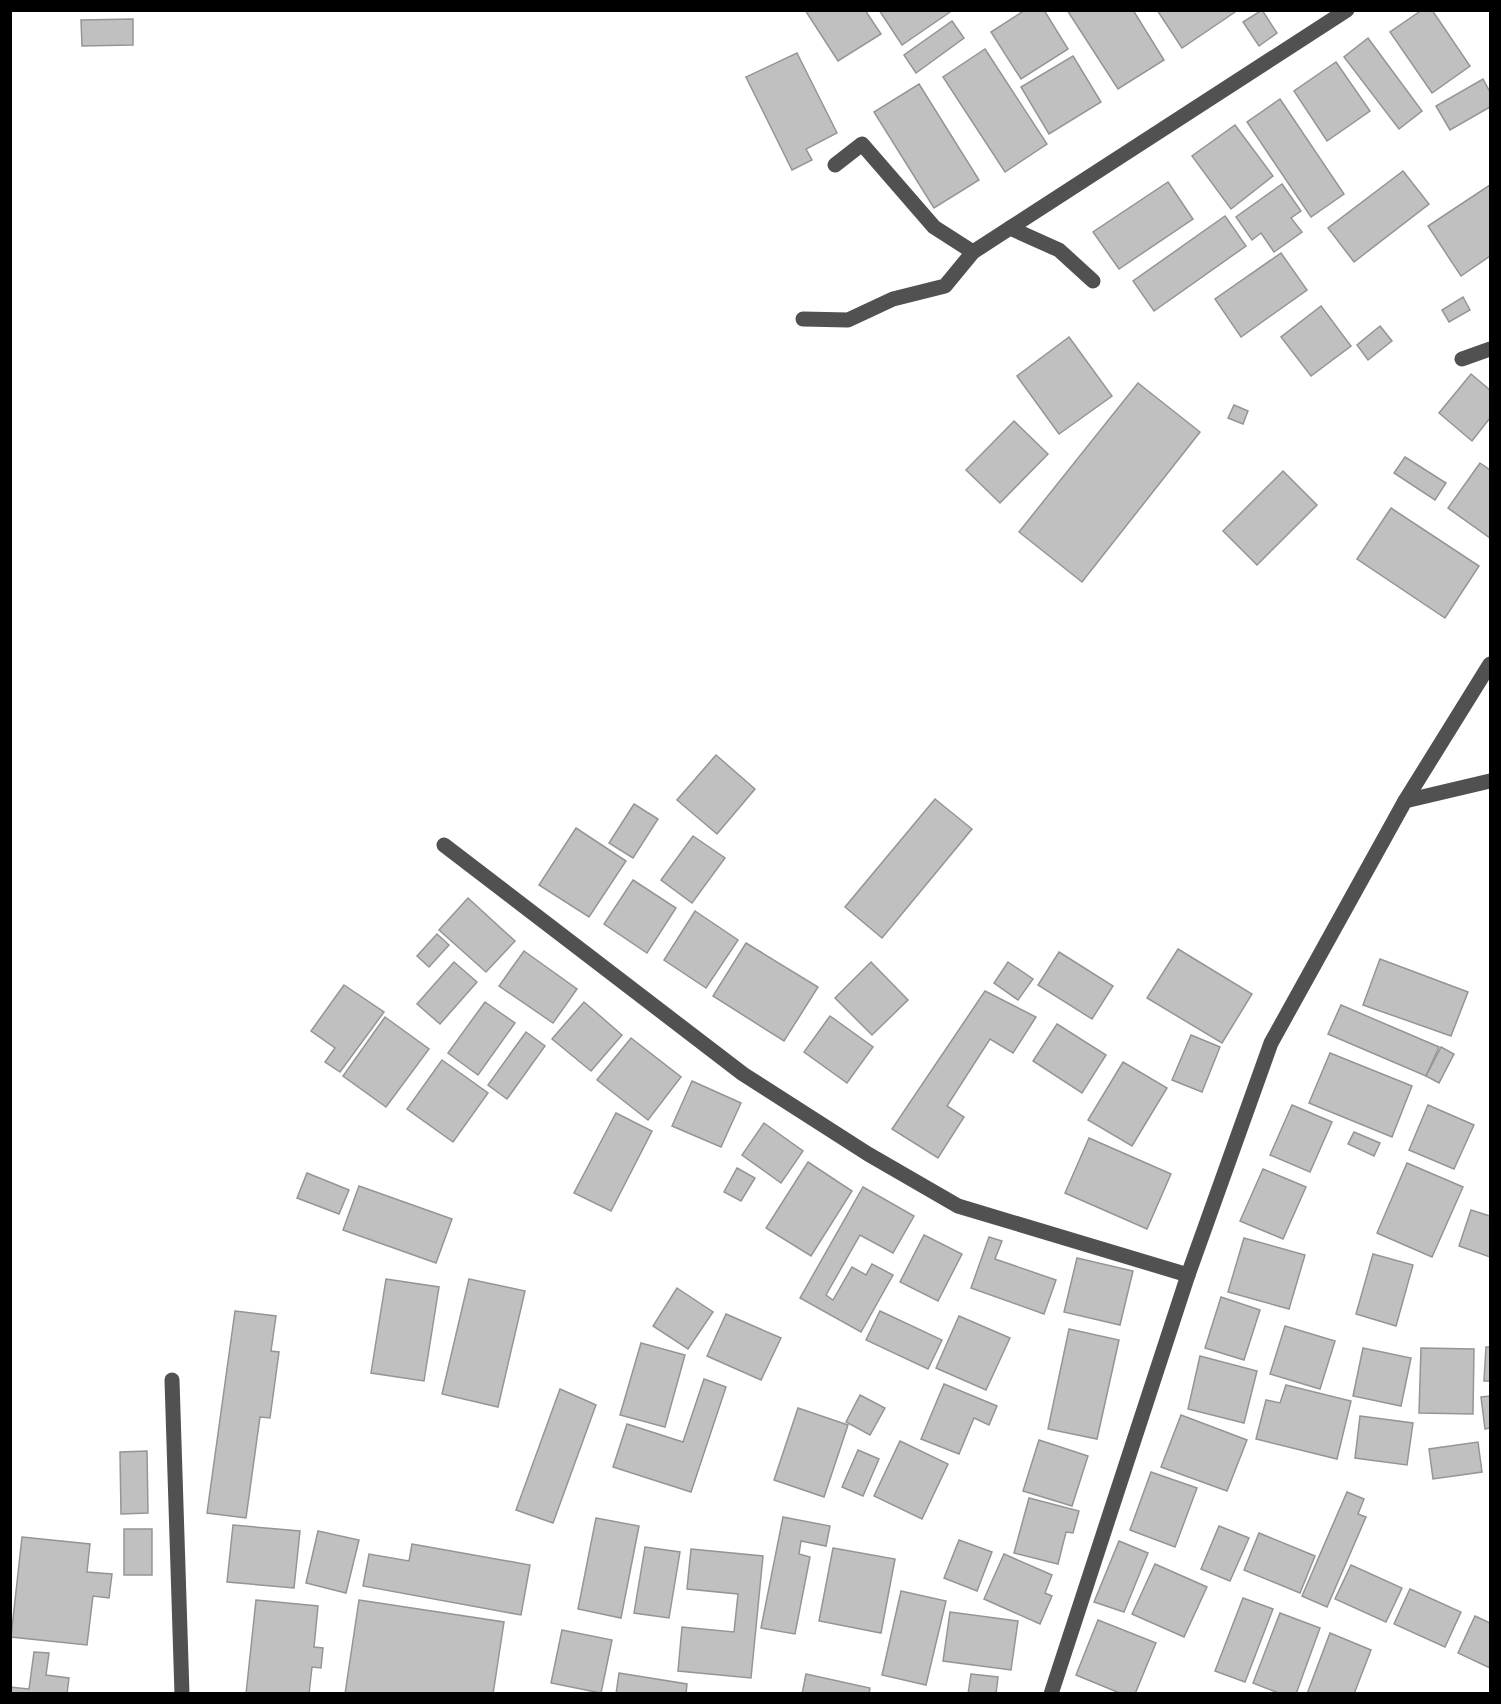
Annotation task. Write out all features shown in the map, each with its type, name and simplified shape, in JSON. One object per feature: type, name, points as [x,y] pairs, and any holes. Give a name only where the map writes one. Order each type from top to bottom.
[{"type":"street","points":[[803,319],[848,320],[893,299],[945,286],[973,252],[1347,10]]},
{"type":"street","points":[[835,165],[862,144],[934,227],[973,252]]},
{"type":"street","points":[[1010,228],[1059,250],[1093,281]]},
{"type":"street","points":[[1462,359],[1491,349]]},
{"type":"street","points":[[1051,1694],[1188,1275],[1271,1043],[1405,801],[1491,664]]},
{"type":"street","points":[[1405,801],[1491,781]]},
{"type":"street","points":[[444,845],[743,1074],[868,1154],[958,1206],[1188,1275]]},
{"type":"street","points":[[172,1380],[182,1694]]},
{"type":"building","points":[[805,10],[865,10],[881,34],[838,61]]},
{"type":"building","points":[[879,10],[949,10],[950,12],[902,45]]},
{"type":"building","points":[[1025,10],[1044,10],[1068,49],[1021,79],[991,32]]},
{"type":"building","points":[[1067,10],[1133,10],[1164,60],[1118,89]]},
{"type":"building","points":[[1157,10],[1234,10],[1235,12],[1182,48]]},
{"type":"building","points":[[1262,10],[1277,33],[1259,46],[1243,22]]},
{"type":"building","points":[[1422,10],[1432,10],[1470,66],[1432,93],[1390,32]]},
{"type":"building","points":[[133,19],[133,45],[82,46],[81,20]]},
{"type":"building","points":[[952,21],[964,38],[916,73],[904,55]]},
{"type":"building","points":[[1368,38],[1422,111],[1399,129],[1344,57]]},
{"type":"building","points":[[985,49],[1047,144],[1005,172],[943,77]]},
{"type":"building","points":[[797,53],[837,133],[806,149],[812,160],[792,170],[746,77]]},
{"type":"building","points":[[1073,56],[1101,102],[1049,134],[1021,87]]},
{"type":"building","points":[[1336,62],[1370,111],[1327,141],[1294,91]]},
{"type":"building","points":[[1483,79],[1490,92],[1490,107],[1450,130],[1436,106]]},
{"type":"building","points":[[919,84],[979,180],[934,208],[874,112]]},
{"type":"building","points":[[1280,99],[1344,194],[1311,217],[1247,122]]},
{"type":"building","points":[[1235,125],[1273,176],[1231,209],[1192,156]]},
{"type":"building","points":[[1403,171],[1429,204],[1354,262],[1328,228]]},
{"type":"building","points":[[1168,182],[1193,219],[1119,269],[1093,232]]},
{"type":"building","points":[[1282,184],[1301,211],[1291,218],[1302,232],[1274,252],[1261,233],[1252,240],[1236,217]]},
{"type":"building","points":[[1490,185],[1490,256],[1461,276],[1428,226]]},
{"type":"building","points":[[1225,216],[1246,246],[1154,311],[1133,281]]},
{"type":"building","points":[[1281,253],[1307,290],[1241,337],[1215,299]]},
{"type":"building","points":[[1463,297],[1470,310],[1449,322],[1442,310]]},
{"type":"building","points":[[1321,306],[1351,346],[1311,376],[1281,337]]},
{"type":"building","points":[[1380,326],[1392,341],[1368,360],[1357,345]]},
{"type":"building","points":[[1069,337],[1112,396],[1059,434],[1017,376]]},
{"type":"building","points":[[1471,374],[1490,390],[1490,418],[1472,441],[1439,413]]},
{"type":"building","points":[[1138,383],[1200,432],[1082,582],[1019,532]]},
{"type":"building","points":[[1234,405],[1248,411],[1243,424],[1228,418]]},
{"type":"building","points":[[1014,421],[1048,454],[1000,503],[966,470]]},
{"type":"building","points":[[1405,457],[1446,483],[1435,500],[1394,473]]},
{"type":"building","points":[[1480,463],[1490,470],[1490,538],[1448,508]]},
{"type":"building","points":[[1283,471],[1317,505],[1257,565],[1223,531]]},
{"type":"building","points":[[1391,508],[1479,566],[1445,618],[1357,559]]},
{"type":"building","points":[[716,755],[755,789],[717,834],[677,800]]},
{"type":"building","points":[[935,799],[972,829],[882,938],[845,907]]},
{"type":"building","points":[[634,804],[658,819],[633,858],[609,843]]},
{"type":"building","points":[[576,828],[626,861],[589,917],[539,885]]},
{"type":"building","points":[[693,836],[725,858],[692,903],[661,880]]},
{"type":"building","points":[[633,880],[676,908],[647,953],[604,924]]},
{"type":"building","points":[[468,898],[515,941],[486,972],[439,930]]},
{"type":"building","points":[[695,911],[738,940],[706,988],[664,960]]},
{"type":"building","points":[[437,934],[449,945],[429,967],[417,956]]},
{"type":"building","points":[[746,943],[818,987],[784,1041],[713,996]]},
{"type":"building","points":[[1178,949],[1252,994],[1222,1043],[1147,998]]},
{"type":"building","points":[[524,951],[577,989],[553,1023],[499,986]]},
{"type":"building","points":[[1059,952],[1113,986],[1092,1019],[1038,985]]},
{"type":"building","points":[[1380,959],[1468,992],[1451,1036],[1363,1005]]},
{"type":"building","points":[[454,962],[477,982],[440,1024],[417,1004]]},
{"type":"building","points":[[871,962],[908,1000],[872,1035],[835,998]]},
{"type":"building","points":[[1008,962],[1033,979],[1018,1000],[994,983]]},
{"type":"building","points":[[344,985],[384,1012],[340,1072],[325,1062],[335,1048],[311,1031]]},
{"type":"building","points":[[985,991],[1036,1017],[1013,1053],[990,1039],[947,1106],[964,1117],[938,1158],[892,1129]]},
{"type":"building","points":[[485,1002],[515,1023],[478,1075],[448,1053]]},
{"type":"building","points":[[584,1002],[622,1035],[591,1071],[552,1039]]},
{"type":"building","points":[[1341,1005],[1439,1047],[1426,1076],[1328,1034]]},
{"type":"building","points":[[830,1016],[873,1047],[847,1083],[804,1052]]},
{"type":"building","points":[[385,1017],[429,1049],[386,1107],[343,1076]]},
{"type":"building","points":[[1057,1024],[1106,1055],[1082,1093],[1033,1061]]},
{"type":"building","points":[[526,1032],[545,1046],[507,1099],[488,1085]]},
{"type":"building","points":[[1191,1035],[1220,1047],[1202,1092],[1172,1080]]},
{"type":"building","points":[[631,1038],[681,1077],[648,1120],[597,1080]]},
{"type":"building","points":[[1441,1047],[1454,1054],[1439,1083],[1426,1076]]},
{"type":"building","points":[[1330,1053],[1412,1086],[1392,1137],[1309,1103]]},
{"type":"building","points":[[442,1060],[488,1093],[453,1142],[407,1109]]},
{"type":"building","points":[[1123,1062],[1167,1088],[1132,1146],[1088,1120]]},
{"type":"building","points":[[692,1081],[741,1103],[721,1147],[672,1126]]},
{"type":"building","points":[[1292,1105],[1332,1122],[1310,1172],[1270,1155]]},
{"type":"building","points":[[1428,1105],[1474,1125],[1454,1169],[1409,1150]]},
{"type":"building","points":[[616,1113],[652,1131],[611,1211],[574,1193]]},
{"type":"building","points":[[764,1123],[803,1151],[781,1183],[742,1155]]},
{"type":"building","points":[[1354,1132],[1380,1143],[1374,1156],[1348,1144]]},
{"type":"building","points":[[1089,1138],[1171,1174],[1147,1229],[1065,1193]]},
{"type":"building","points":[[808,1162],[852,1191],[811,1256],[766,1228]]},
{"type":"building","points":[[1407,1163],[1463,1187],[1432,1257],[1377,1233]]},
{"type":"building","points":[[737,1168],[755,1178],[741,1201],[724,1192]]},
{"type":"building","points":[[1263,1169],[1306,1187],[1283,1239],[1240,1221]]},
{"type":"building","points":[[307,1173],[349,1190],[339,1214],[297,1198]]},
{"type":"building","points":[[359,1186],[452,1219],[436,1263],[343,1230]]},
{"type":"building","points":[[863,1187],[914,1216],[893,1253],[860,1235],[826,1295],[833,1300],[852,1267],[866,1275],[872,1264],[893,1275],[861,1332],[800,1298]]},
{"type":"building","points":[[1471,1210],[1490,1216],[1490,1257],[1459,1246]]},
{"type":"building","points":[[924,1235],[962,1254],[938,1301],[900,1282]]},
{"type":"building","points":[[989,1237],[1002,1241],[995,1259],[1056,1280],[1044,1314],[971,1288]]},
{"type":"building","points":[[1244,1238],[1305,1255],[1289,1309],[1228,1292]]},
{"type":"building","points":[[1373,1254],[1413,1265],[1396,1326],[1356,1314]]},
{"type":"building","points":[[1077,1258],[1133,1271],[1120,1325],[1064,1312]]},
{"type":"building","points":[[386,1279],[439,1287],[424,1381],[371,1373]]},
{"type":"building","points":[[469,1279],[525,1291],[498,1407],[442,1394]]},
{"type":"building","points":[[677,1288],[713,1312],[688,1349],[653,1326]]},
{"type":"building","points":[[1221,1297],[1260,1310],[1244,1360],[1205,1348]]},
{"type":"building","points":[[235,1311],[276,1316],[271,1351],[279,1352],[270,1418],[260,1417],[246,1518],[207,1513]]},
{"type":"building","points":[[880,1311],[942,1340],[928,1369],[866,1340]]},
{"type":"building","points":[[726,1314],[781,1338],[761,1380],[707,1356]]},
{"type":"building","points":[[959,1316],[1010,1338],[986,1390],[936,1368]]},
{"type":"building","points":[[1285,1326],[1335,1341],[1320,1389],[1270,1374]]},
{"type":"building","points":[[1069,1329],[1119,1340],[1097,1439],[1048,1429]]},
{"type":"building","points":[[641,1343],[685,1355],[665,1427],[620,1415]]},
{"type":"building","points":[[1486,1347],[1490,1347],[1490,1381],[1484,1381]]},
{"type":"building","points":[[1363,1348],[1411,1358],[1401,1406],[1353,1396]]},
{"type":"building","points":[[1421,1348],[1474,1349],[1473,1414],[1419,1413]]},
{"type":"building","points":[[1200,1356],[1257,1371],[1244,1423],[1188,1409]]},
{"type":"building","points":[[704,1379],[726,1387],[691,1492],[613,1467],[627,1424],[683,1442]]},
{"type":"building","points":[[944,1384],[997,1406],[989,1425],[974,1418],[959,1454],[921,1439]]},
{"type":"building","points":[[1286,1385],[1351,1401],[1337,1459],[1256,1439],[1266,1400],[1280,1403]]},
{"type":"building","points":[[560,1389],[596,1405],[553,1523],[516,1510]]},
{"type":"building","points":[[860,1395],[885,1408],[870,1435],[846,1422]]},
{"type":"building","points":[[1490,1396],[1490,1428],[1485,1429],[1481,1397]]},
{"type":"building","points":[[798,1408],[848,1425],[824,1497],[774,1480]]},
{"type":"building","points":[[1181,1415],[1247,1440],[1227,1491],[1161,1467]]},
{"type":"building","points":[[1360,1416],[1413,1423],[1407,1465],[1355,1458]]},
{"type":"building","points":[[1039,1440],[1088,1456],[1072,1506],[1023,1491]]},
{"type":"building","points":[[900,1441],[948,1464],[922,1519],[874,1496]]},
{"type":"building","points":[[1478,1442],[1482,1472],[1433,1479],[1429,1449]]},
{"type":"building","points":[[858,1450],[879,1459],[863,1496],[842,1487]]},
{"type":"building","points":[[147,1451],[148,1513],[121,1514],[120,1452]]},
{"type":"building","points":[[1151,1472],[1197,1488],[1175,1547],[1130,1530]]},
{"type":"building","points":[[1347,1492],[1364,1499],[1358,1514],[1366,1517],[1327,1607],[1302,1596]]},
{"type":"building","points":[[1029,1498],[1079,1511],[1073,1533],[1066,1532],[1058,1564],[1014,1553]]},
{"type":"building","points":[[783,1517],[830,1526],[826,1546],[801,1541],[799,1554],[810,1557],[795,1634],[761,1628]]},
{"type":"building","points":[[596,1518],[639,1526],[621,1618],[578,1609]]},
{"type":"building","points":[[233,1525],[300,1531],[294,1588],[227,1582]]},
{"type":"building","points":[[1219,1526],[1249,1538],[1230,1581],[1201,1569]]},
{"type":"building","points":[[124,1529],[152,1529],[152,1575],[124,1575]]},
{"type":"building","points":[[318,1531],[359,1540],[346,1593],[306,1583]]},
{"type":"building","points":[[1259,1533],[1315,1556],[1300,1593],[1244,1570]]},
{"type":"building","points":[[22,1537],[90,1544],[87,1572],[112,1574],[109,1598],[93,1596],[87,1645],[11,1637]]},
{"type":"building","points":[[959,1540],[992,1552],[977,1591],[944,1578]]},
{"type":"building","points":[[1119,1541],[1148,1553],[1124,1612],[1094,1602]]},
{"type":"building","points":[[412,1544],[530,1565],[521,1615],[363,1586],[369,1554],[409,1561]]},
{"type":"building","points":[[645,1547],[680,1552],[669,1618],[634,1613]]},
{"type":"building","points":[[833,1548],[895,1559],[881,1633],[819,1621]]},
{"type":"building","points":[[691,1549],[763,1556],[751,1678],[678,1671],[682,1627],[734,1632],[738,1594],[687,1589]]},
{"type":"building","points":[[1004,1554],[1052,1575],[1045,1593],[1052,1596],[1040,1624],[984,1599]]},
{"type":"building","points":[[1155,1564],[1207,1587],[1184,1637],[1132,1614]]},
{"type":"building","points":[[1351,1565],[1402,1588],[1386,1622],[1335,1599]]},
{"type":"building","points":[[1410,1589],[1461,1612],[1445,1647],[1394,1624]]},
{"type":"building","points":[[901,1591],[946,1601],[926,1685],[882,1675]]},
{"type":"building","points":[[1243,1598],[1273,1609],[1245,1682],[1215,1671]]},
{"type":"building","points":[[256,1600],[318,1606],[314,1647],[323,1648],[321,1668],[312,1667],[309,1694],[246,1694]]},
{"type":"building","points":[[359,1600],[504,1622],[493,1694],[345,1694]]},
{"type":"building","points":[[950,1612],[1018,1621],[1011,1670],[943,1661]]},
{"type":"building","points":[[1280,1613],[1320,1628],[1296,1694],[1281,1694],[1253,1683]]},
{"type":"building","points":[[1475,1616],[1490,1623],[1490,1668],[1458,1653]]},
{"type":"building","points":[[1098,1620],[1156,1643],[1135,1694],[1122,1694],[1076,1675]]},
{"type":"building","points":[[562,1630],[612,1640],[601,1693],[551,1683]]},
{"type":"building","points":[[1330,1633],[1371,1650],[1354,1694],[1307,1694]]},
{"type":"building","points":[[34,1652],[49,1653],[46,1675],[69,1678],[67,1694],[10,1694],[10,1687],[29,1689]]},
{"type":"building","points":[[619,1673],[687,1684],[686,1694],[616,1694]]},
{"type":"building","points":[[806,1674],[870,1688],[869,1694],[802,1694]]},
{"type":"building","points":[[971,1674],[998,1677],[996,1694],[968,1694]]}]
